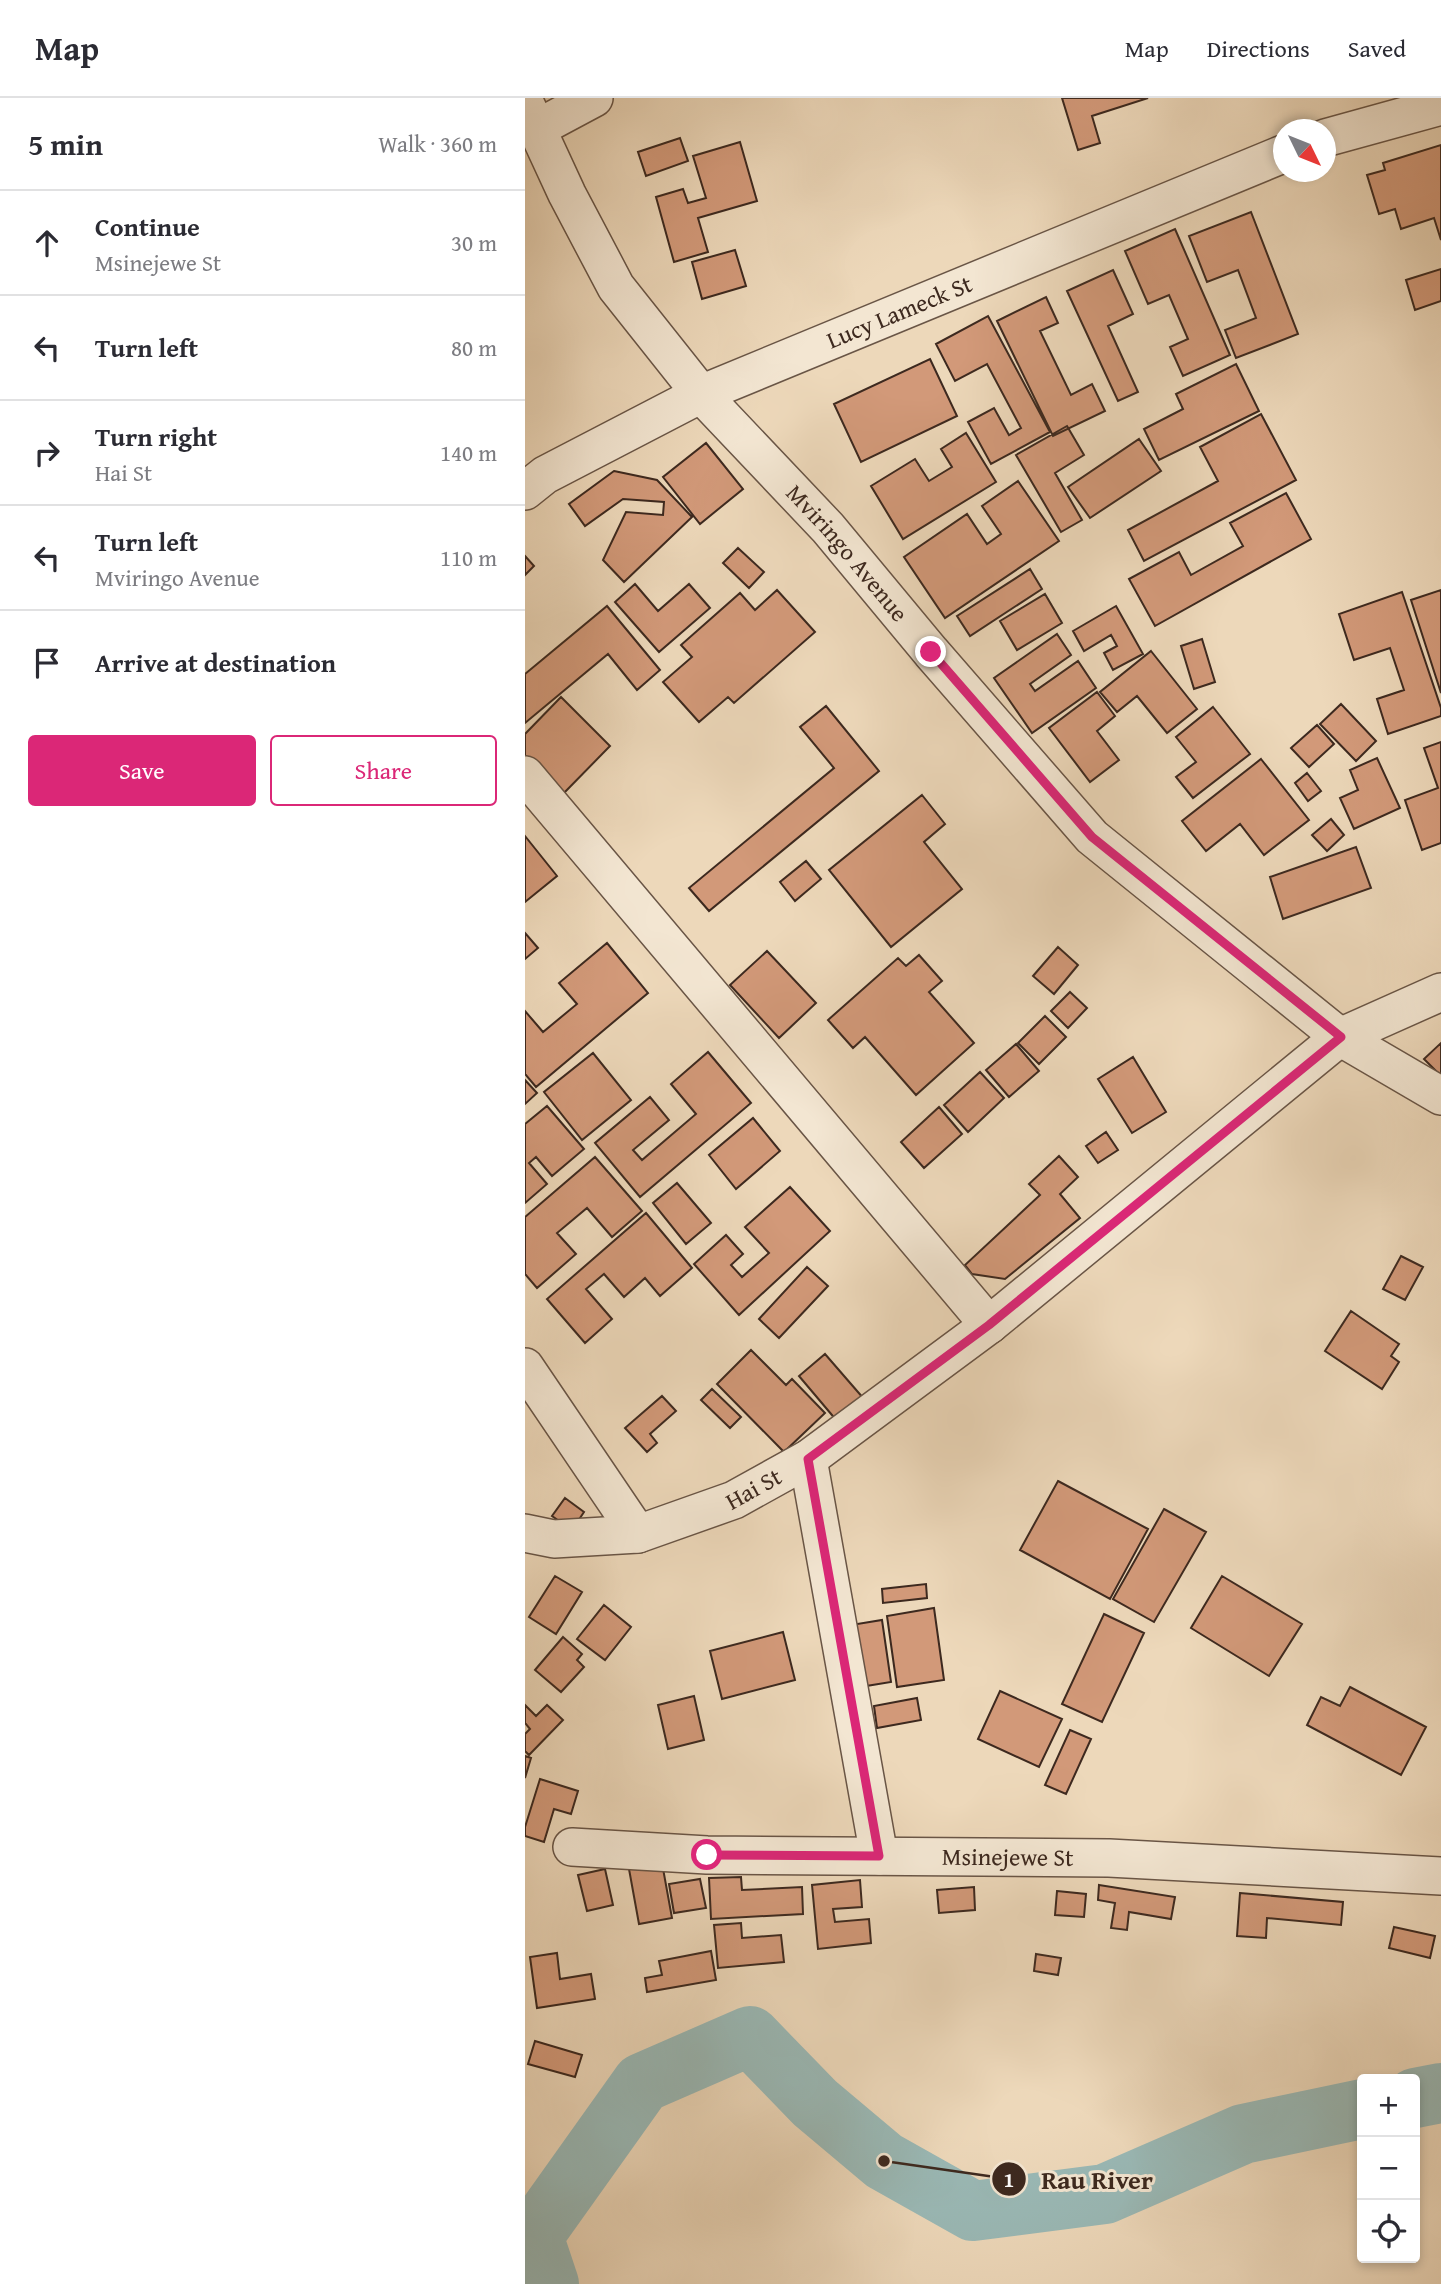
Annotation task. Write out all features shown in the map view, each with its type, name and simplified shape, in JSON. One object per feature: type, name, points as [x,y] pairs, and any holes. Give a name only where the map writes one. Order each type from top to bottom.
[{"type":"street","points":[[531,116],[594,98]]},
{"type":"street","points":[[1336,135],[1441,106]]},
{"type":"street","name":"Mviringo Avenue","points":[[531,116],[567,194],[616,287],[701,394],[828,528],[931,652],[1092,837],[1341,1037],[1441,1096]]},
{"type":"street","name":"Lucy Lameck St","points":[[525,491],[545,475],[701,394],[1273,158]]},
{"type":"street","points":[[525,775],[989,1325]]},
{"type":"street","points":[[1341,1037],[1441,992]]},
{"type":"street","name":"Hai St","points":[[525,1533],[554,1539],[638,1534],[734,1500],[808,1459],[989,1325],[1341,1037]]},
{"type":"street","points":[[525,1367],[638,1534]]},
{"type":"street","points":[[808,1459],[879,1856]]},
{"type":"street","name":"Msinejewe St","points":[[572,1847],[707,1855],[1109,1858],[1441,1876]]},
{"type":"building","points":[[1062,98],[1148,98],[1092,116],[1100,143],[1078,150]]},
{"type":"building","points":[[680,138],[688,161],[646,176],[638,152]]},
{"type":"building","points":[[740,142],[757,201],[698,218],[708,252],[674,262],[656,197],[683,189],[688,203],[706,198],[693,156]]},
{"type":"building","points":[[1441,145],[1441,240],[1434,218],[1401,229],[1395,209],[1379,214],[1367,175],[1385,170],[1383,163]]},
{"type":"building","points":[[1251,212],[1298,334],[1236,358],[1225,330],[1256,318],[1238,270],[1207,282],[1189,236]]},
{"type":"building","points":[[1175,229],[1230,355],[1183,376],[1170,347],[1188,339],[1169,295],[1148,304],[1125,251]]},
{"type":"building","points":[[735,250],[746,286],[702,299],[692,262]]},
{"type":"building","points":[[1441,269],[1441,301],[1415,310],[1406,280]]},
{"type":"building","points":[[1113,270],[1133,314],[1108,326],[1138,392],[1118,401],[1067,291]]},
{"type":"building","points":[[1046,297],[1058,323],[1040,331],[1071,395],[1092,384],[1105,411],[1053,436],[997,321]]},
{"type":"building","points":[[988,316],[1050,432],[991,464],[968,422],[994,408],[1009,435],[1021,428],[987,364],[955,381],[936,344]]},
{"type":"building","points":[[930,359],[957,416],[861,462],[834,404]]},
{"type":"building","points":[[1236,364],[1259,411],[1159,460],[1144,429],[1183,409],[1176,394]]},
{"type":"building","points":[[1261,414],[1296,480],[1144,561],[1128,530],[1218,481],[1200,447]]},
{"type":"building","points":[[1067,426],[1084,455],[1055,473],[1082,520],[1061,532],[1016,455]]},
{"type":"building","points":[[966,433],[996,482],[903,539],[871,486],[915,459],[929,481],[952,467],[941,449]]},
{"type":"building","points":[[1139,439],[1161,471],[1090,518],[1068,487]]},
{"type":"building","points":[[706,443],[743,489],[700,524],[663,477]]},
{"type":"building","points":[[614,471],[657,480],[692,517],[624,582],[603,560],[626,512],[663,515],[664,502],[623,499],[585,526],[569,504]]},
{"type":"building","points":[[1018,481],[1059,541],[945,618],[904,557],[967,514],[987,544],[1001,534],[982,506]]},
{"type":"building","points":[[1286,493],[1311,539],[1155,626],[1129,579],[1179,552],[1191,575],[1243,546],[1230,523]]},
{"type":"building","points":[[738,548],[764,572],[749,588],[723,563]]},
{"type":"building","points":[[525,556],[534,566],[525,575]]},
{"type":"building","points":[[1030,569],[1042,589],[970,636],[957,616]]},
{"type":"building","points":[[635,584],[658,611],[689,584],[710,608],[659,652],[615,602]]},
{"type":"building","points":[[777,590],[815,632],[734,703],[728,697],[699,722],[663,682],[692,657],[681,645],[740,593],[755,610]]},
{"type":"building","points":[[1441,590],[1441,693],[1411,600]]},
{"type":"building","points":[[1402,592],[1441,708],[1441,716],[1388,734],[1377,699],[1404,690],[1390,648],[1354,660],[1339,614]]},
{"type":"building","points":[[1045,594],[1062,623],[1017,650],[1000,621]]},
{"type":"building","points":[[607,606],[660,670],[637,690],[608,654],[525,723],[525,674]]},
{"type":"building","points":[[1116,606],[1143,654],[1113,670],[1104,653],[1117,646],[1111,635],[1084,651],[1073,631]]},
{"type":"building","points":[[1057,634],[1071,655],[1030,684],[1035,691],[1078,661],[1096,688],[1032,733],[994,678]]},
{"type":"building","points":[[1202,639],[1215,682],[1194,689],[1181,646]]},
{"type":"building","points":[[1151,651],[1197,709],[1167,733],[1137,696],[1117,712],[1100,692]]},
{"type":"building","points":[[1097,692],[1115,716],[1097,731],[1119,760],[1090,782],[1049,728]]},
{"type":"building","points":[[561,697],[610,746],[561,796],[525,761],[525,734]]},
{"type":"building","points":[[1341,704],[1376,741],[1356,761],[1320,724]]},
{"type":"building","points":[[826,706],[879,771],[709,911],[689,888],[834,768],[800,727]]},
{"type":"building","points":[[1213,707],[1250,754],[1193,798],[1176,777],[1196,762],[1176,737]]},
{"type":"building","points":[[1317,725],[1334,744],[1309,767],[1291,748]]},
{"type":"building","points":[[1441,742],[1441,843],[1422,850],[1405,800],[1438,788],[1424,748]]},
{"type":"building","points":[[1377,758],[1400,808],[1354,829],[1340,798],[1358,790],[1350,770]]},
{"type":"building","points":[[1261,759],[1309,820],[1264,855],[1240,824],[1206,851],[1182,821]]},
{"type":"building","points":[[1307,773],[1321,791],[1308,801],[1295,783]]},
{"type":"building","points":[[922,795],[945,824],[924,842],[962,889],[891,947],[829,870]]},
{"type":"building","points":[[1331,819],[1344,835],[1327,851],[1312,835]]},
{"type":"building","points":[[525,836],[557,876],[525,902]]},
{"type":"building","points":[[1356,847],[1371,888],[1283,919],[1270,877]]},
{"type":"building","points":[[806,861],[821,879],[795,901],[780,882]]},
{"type":"building","points":[[525,933],[538,948],[525,959]]},
{"type":"building","points":[[607,943],[648,993],[536,1087],[525,1074],[525,1011],[543,1032],[577,1004],[559,983]]},
{"type":"building","points":[[1058,947],[1078,965],[1054,994],[1033,976]]},
{"type":"building","points":[[767,951],[816,1003],[779,1038],[730,985]]},
{"type":"building","points":[[919,955],[942,981],[929,992],[974,1043],[916,1095],[865,1037],[853,1048],[828,1020],[898,958],[906,966]]},
{"type":"building","points":[[1070,992],[1087,1008],[1068,1028],[1051,1011]]},
{"type":"building","points":[[1045,1016],[1066,1037],[1039,1064],[1018,1043]]},
{"type":"building","points":[[1441,1043],[1441,1076],[1424,1059]]},
{"type":"building","points":[[1016,1044],[1039,1071],[1009,1097],[986,1070]]},
{"type":"building","points":[[708,1052],[751,1103],[640,1197],[595,1143],[650,1097],[669,1120],[633,1150],[642,1160],[696,1114],[671,1084]]},
{"type":"building","points":[[593,1053],[631,1100],[582,1140],[544,1092]]},
{"type":"building","points":[[1133,1057],[1166,1112],[1132,1133],[1098,1079]]},
{"type":"building","points":[[980,1072],[1004,1098],[968,1132],[944,1105]]},
{"type":"building","points":[[525,1080],[537,1093],[525,1104]]},
{"type":"building","points":[[547,1106],[584,1149],[552,1176],[536,1157],[529,1163],[547,1184],[525,1203],[525,1124]]},
{"type":"building","points":[[939,1107],[962,1134],[924,1168],[901,1142]]},
{"type":"building","points":[[753,1118],[780,1151],[736,1189],[709,1155]]},
{"type":"building","points":[[1106,1132],[1118,1150],[1098,1163],[1086,1146]]},
{"type":"building","points":[[1059,1156],[1078,1177],[1060,1194],[1080,1218],[1005,1279],[972,1274],[965,1265],[1040,1195],[1029,1184]]},
{"type":"building","points":[[595,1157],[642,1211],[612,1237],[587,1208],[557,1233],[576,1254],[537,1288],[525,1274],[525,1217]]},
{"type":"building","points":[[677,1183],[711,1223],[686,1244],[653,1203]]},
{"type":"building","points":[[790,1187],[830,1231],[739,1315],[694,1264],[726,1235],[743,1254],[731,1265],[742,1277],[769,1253],[745,1227]]},
{"type":"building","points":[[646,1213],[692,1268],[660,1296],[645,1278],[624,1297],[604,1274],[586,1289],[612,1319],[585,1343],[547,1299]]},
{"type":"building","points":[[1401,1256],[1423,1267],[1405,1300],[1383,1289]]},
{"type":"building","points":[[807,1267],[828,1286],[779,1338],[759,1319]]},
{"type":"building","points":[[1351,1311],[1399,1344],[1391,1356],[1399,1362],[1382,1389],[1325,1351]]},
{"type":"building","points":[[751,1350],[786,1385],[792,1379],[825,1413],[784,1452],[717,1384]]},
{"type":"building","points":[[825,1354],[864,1399],[837,1421],[799,1376]]},
{"type":"building","points":[[712,1389],[741,1417],[730,1428],[701,1400]]},
{"type":"building","points":[[662,1396],[676,1411],[650,1434],[657,1443],[647,1452],[625,1428]]},
{"type":"building","points":[[1058,1481],[1148,1529],[1110,1599],[1020,1550]]},
{"type":"building","points":[[565,1498],[584,1512],[572,1530],[552,1516]]},
{"type":"building","points":[[1164,1509],[1206,1532],[1154,1622],[1113,1599]]},
{"type":"building","points":[[555,1576],[582,1592],[556,1634],[529,1617]]},
{"type":"building","points":[[1222,1576],[1302,1624],[1269,1676],[1191,1628]]},
{"type":"building","points":[[926,1584],[927,1598],[883,1603],[882,1589]]},
{"type":"building","points":[[604,1605],[631,1627],[605,1660],[577,1639]]},
{"type":"building","points":[[934,1608],[944,1680],[897,1687],[887,1616]]},
{"type":"building","points":[[1104,1614],[1144,1633],[1102,1722],[1062,1704]]},
{"type":"building","points":[[882,1620],[891,1682],[860,1687],[851,1625]]},
{"type":"building","points":[[783,1632],[795,1680],[722,1699],[710,1651]]},
{"type":"building","points":[[563,1637],[582,1654],[577,1660],[584,1667],[561,1692],[535,1670]]},
{"type":"building","points":[[1350,1687],[1426,1727],[1401,1775],[1307,1725],[1321,1697],[1340,1706]]},
{"type":"building","points":[[1000,1691],[1062,1719],[1039,1767],[978,1739]]},
{"type":"building","points":[[694,1696],[704,1740],[668,1749],[658,1705]]},
{"type":"building","points":[[917,1698],[921,1720],[877,1728],[874,1706]]},
{"type":"building","points":[[525,1705],[536,1716],[547,1705],[563,1720],[529,1755],[525,1751],[525,1734],[530,1729],[525,1723]]},
{"type":"building","points":[[1070,1730],[1091,1739],[1066,1794],[1045,1785]]},
{"type":"building","points":[[525,1756],[531,1758],[525,1778]]},
{"type":"building","points":[[540,1779],[578,1791],[571,1814],[554,1809],[544,1842],[525,1836],[525,1827]]},
{"type":"building","points":[[662,1863],[672,1918],[639,1924],[629,1869]]},
{"type":"building","points":[[605,1869],[613,1905],[587,1911],[578,1875]]},
{"type":"building","points":[[741,1877],[742,1890],[802,1887],[803,1914],[711,1919],[709,1878]]},
{"type":"building","points":[[700,1879],[706,1908],[674,1913],[669,1884]]},
{"type":"building","points":[[860,1880],[862,1907],[833,1909],[835,1922],[869,1919],[871,1943],[818,1949],[812,1885]]},
{"type":"building","points":[[1099,1885],[1175,1897],[1171,1919],[1129,1912],[1127,1930],[1111,1928],[1115,1903],[1098,1900]]},
{"type":"building","points":[[974,1887],[975,1910],[939,1913],[937,1890]]},
{"type":"building","points":[[1057,1891],[1086,1894],[1084,1917],[1055,1915]]},
{"type":"building","points":[[1240,1893],[1343,1902],[1341,1925],[1267,1918],[1266,1938],[1237,1936]]},
{"type":"building","points":[[741,1923],[742,1938],[781,1935],[784,1962],[718,1968],[714,1925]]},
{"type":"building","points":[[1394,1927],[1435,1936],[1430,1958],[1389,1948]]},
{"type":"building","points":[[711,1951],[716,1980],[647,1992],[645,1978],[662,1975],[659,1961]]},
{"type":"building","points":[[557,1953],[560,1979],[591,1974],[595,1999],[537,2008],[530,1957]]},
{"type":"building","points":[[1036,1954],[1061,1958],[1058,1975],[1034,1971]]},
{"type":"building","points":[[535,2041],[582,2055],[575,2077],[528,2064]]},
{"type":"waterway","points":[[549,2284],[533,2236],[642,2083],[750,2036],[815,2103],[884,2161],[973,2211],[1105,2194],[1243,2134],[1357,2110]]},
{"type":"waterway","points":[[1420,2097],[1441,2093]]},
{"type":"place","name":"Rau River","points":[[884,2161]]},
{"type":"route","points":[[707,1855],[879,1856],[808,1459],[989,1325],[1341,1037],[1092,837],[931,652]]}]
